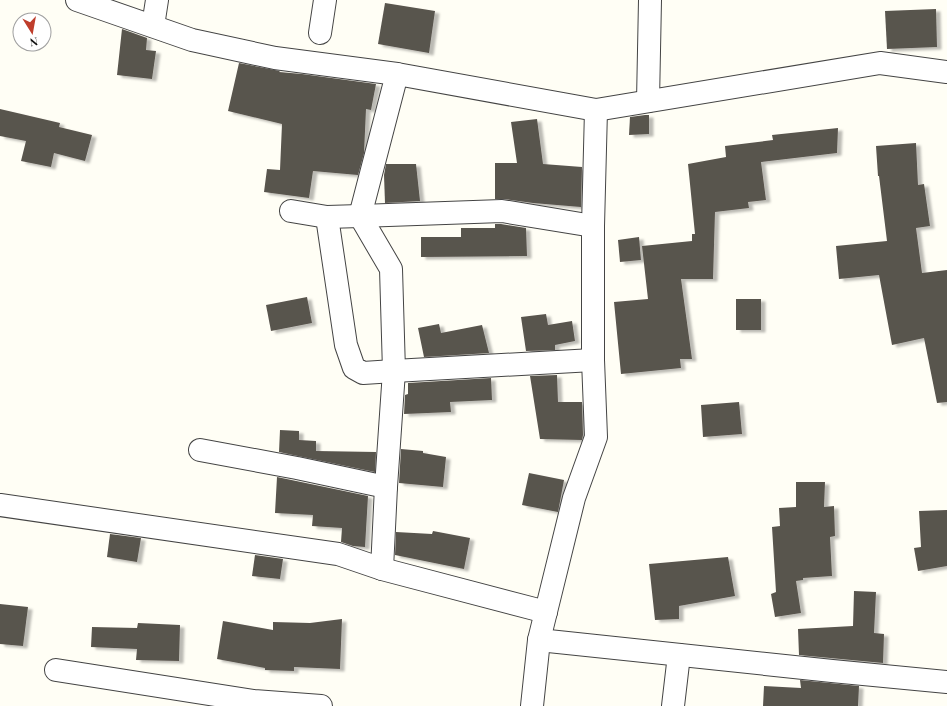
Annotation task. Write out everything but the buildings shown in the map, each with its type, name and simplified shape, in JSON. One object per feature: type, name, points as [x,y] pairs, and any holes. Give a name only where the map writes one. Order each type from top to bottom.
[{"type":"street","points":[[78,0],[192,40],[275,58],[396,74],[596,110],[880,63],[947,72]]},
{"type":"street","points":[[153,26],[157,0]]},
{"type":"street","points":[[320,33],[325,0]]},
{"type":"street","points":[[648,101],[650,0]]},
{"type":"street","points":[[382,569],[394,371],[390,269],[360,216],[396,74]]},
{"type":"street","points":[[532,706],[539,640],[574,498],[596,437],[593,360],[596,110]]},
{"type":"street","points":[[291,211],[327,217],[502,211],[594,226]]},
{"type":"street","points":[[327,217],[346,345],[354,368],[364,374],[593,360]]},
{"type":"street","points":[[200,450],[297,468],[386,487]]},
{"type":"street","points":[[0,506],[338,554],[382,569],[546,612]]},
{"type":"street","points":[[539,640],[947,682]]},
{"type":"street","points":[[673,706],[679,655]]},
{"type":"street","points":[[56,670],[254,701],[321,706]]}]
